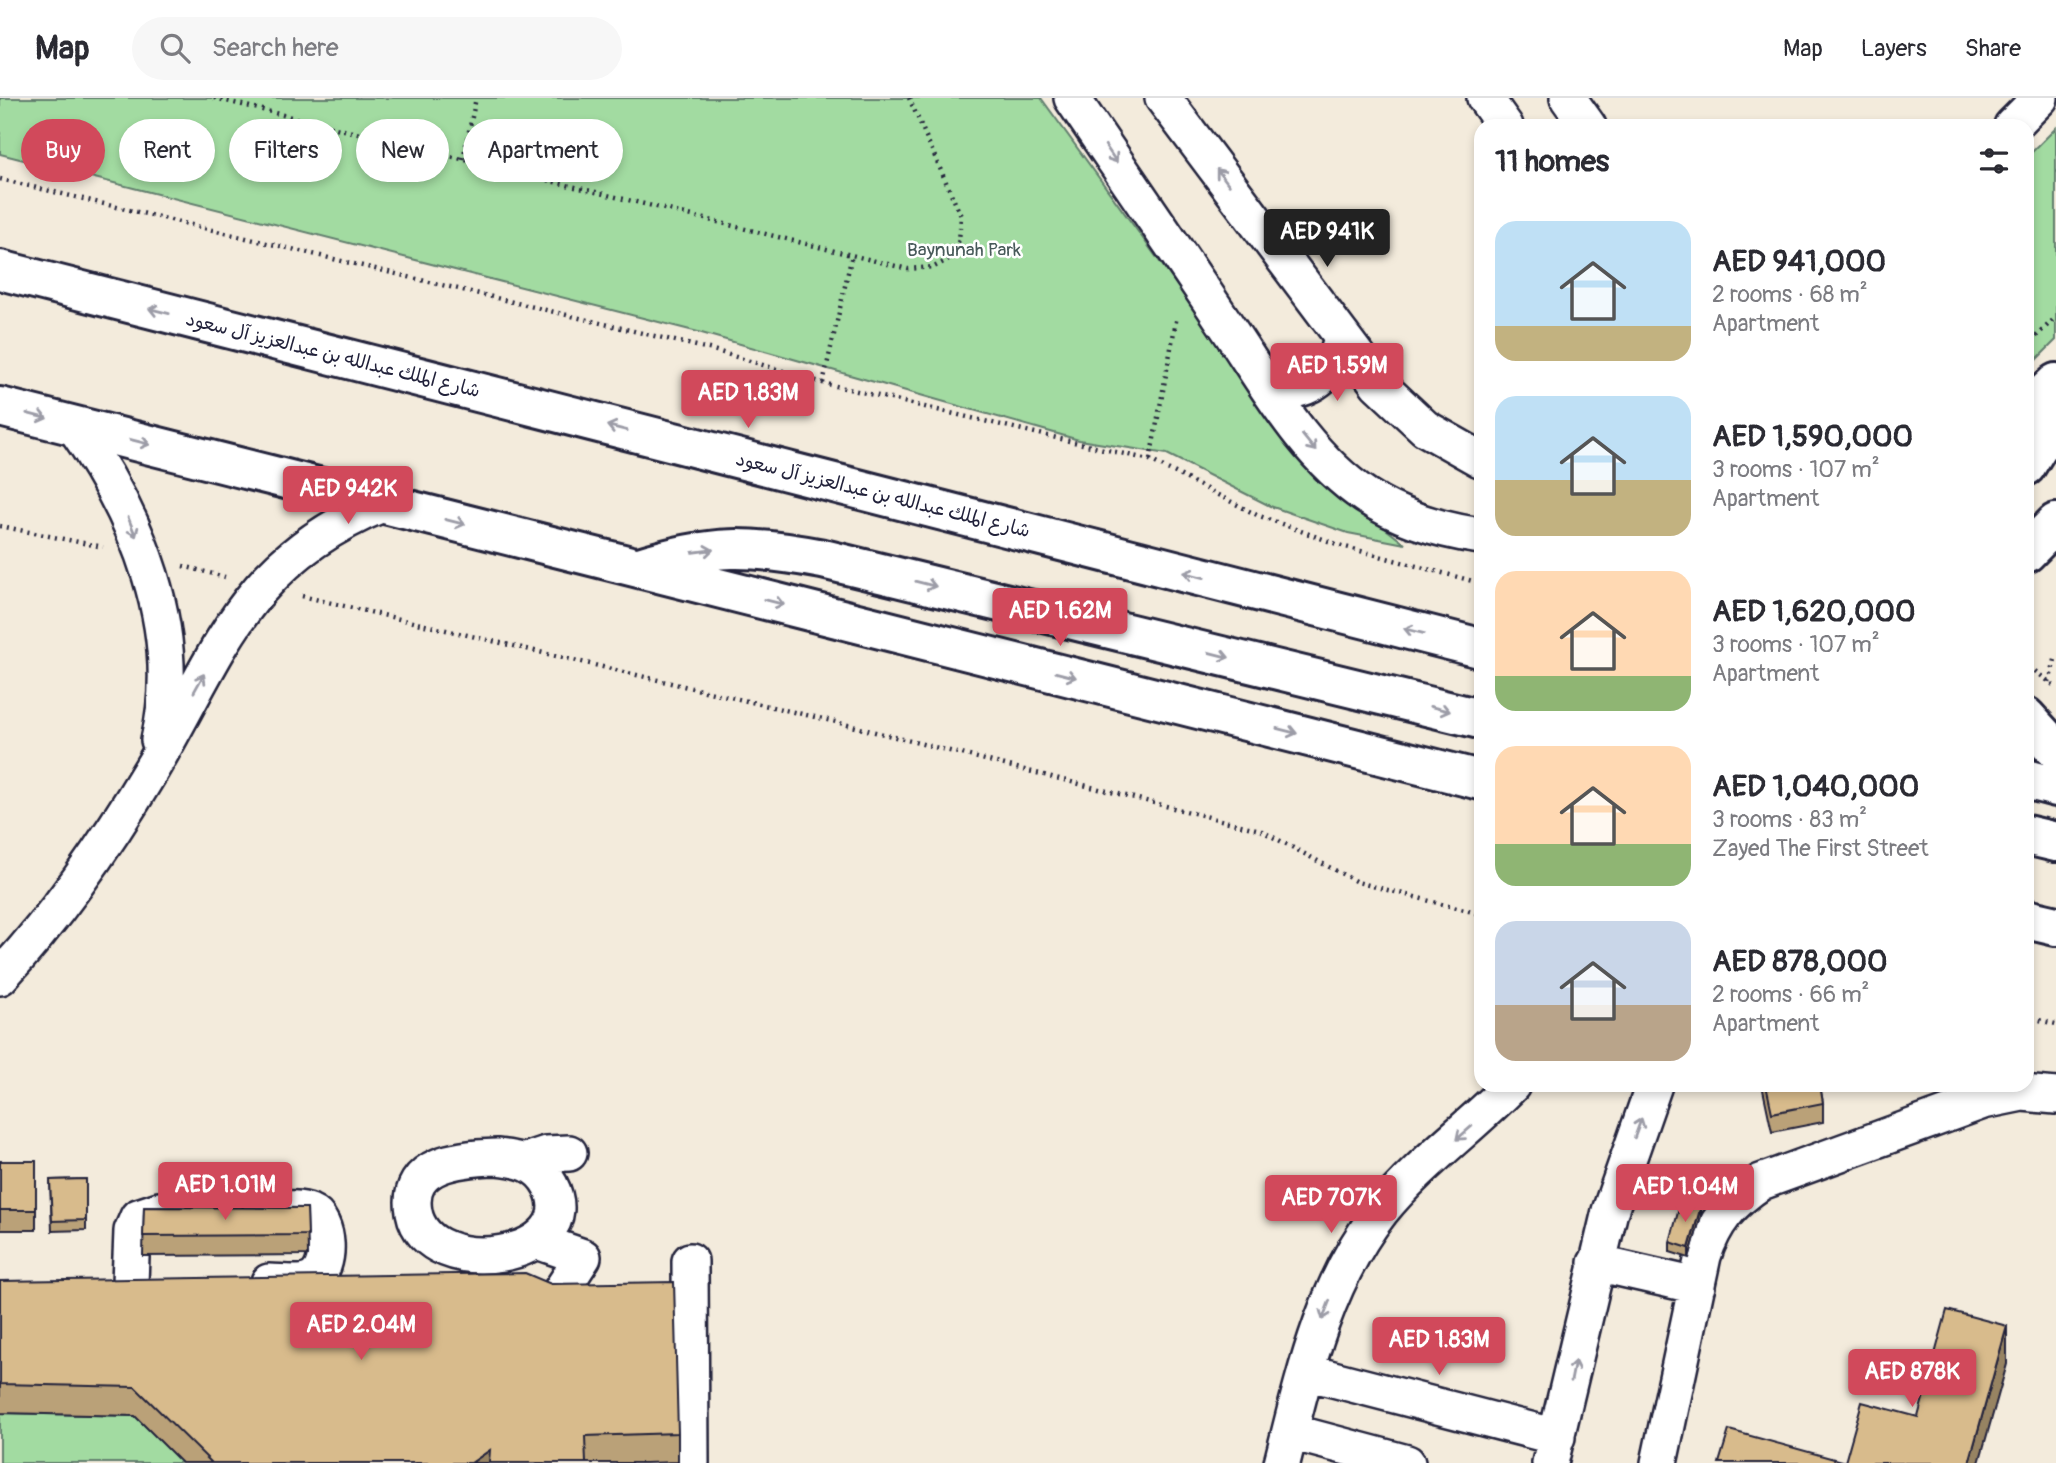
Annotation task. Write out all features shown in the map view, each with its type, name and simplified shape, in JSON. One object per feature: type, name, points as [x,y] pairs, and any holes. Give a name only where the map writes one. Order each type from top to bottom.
[{"type":"main road","name":"شارع الملك عبدالله بن عبدالعزيز آل سعود","points":[[0,270],[1474,646]]},
{"type":"main road","points":[[2034,404],[2056,383]]},
{"type":"main road","points":[[0,407],[1474,778]]},
{"type":"main road","points":[[2034,453],[2056,417]]},
{"type":"main road","points":[[637,568],[678,554],[726,547],[764,548],[823,559],[1474,718]]},
{"type":"main road","points":[[2034,726],[2056,750]]},
{"type":"main road","points":[[1427,766],[1474,804]]},
{"type":"main road","points":[[2034,781],[2056,787]]},
{"type":"main road","points":[[2034,837],[2056,842]]},
{"type":"main road","points":[[2034,921],[2056,926]]},
{"type":"street","points":[[1072,98],[1271,391],[1320,456],[1366,496],[1420,523],[1474,535]]},
{"type":"street","points":[[1163,98],[1378,383],[1400,407],[1443,440],[1474,456]]},
{"type":"street","points":[[1567,98],[1583,119]]},
{"type":"street","points":[[2019,119],[2040,98]]},
{"type":"street","points":[[1271,391],[1305,389],[1320,381],[1339,353],[1342,336]]},
{"type":"street","points":[[74,425],[95,456],[130,521],[161,620],[166,693],[154,765]]},
{"type":"street","points":[[0,977],[82,876],[154,765],[234,620],[261,586],[281,565],[329,530],[382,504]]},
{"type":"street","points":[[1407,1463],[1283,1451],[1325,1311],[1340,1276],[1382,1210],[1505,1092]]},
{"type":"street","points":[[1306,1372],[1554,1450],[1597,1263],[1629,1151],[1651,1092]]},
{"type":"street","points":[[1659,1463],[1711,1232],[1725,1211],[1761,1182],[1983,1101],[2022,1093],[2056,1096]]},
{"type":"street","points":[[525,1161],[547,1179],[554,1191],[553,1219],[537,1241],[500,1254],[475,1254],[450,1250],[424,1234],[413,1209],[419,1182],[427,1171],[440,1164],[488,1157],[525,1161],[547,1154],[569,1153]]},
{"type":"street","points":[[130,1283],[133,1224],[144,1213],[159,1210],[305,1210],[318,1216],[324,1230],[325,1260],[314,1279],[300,1282],[234,1282]]},
{"type":"street","points":[[537,1241],[583,1257],[557,1297],[558,1366]]},
{"type":"street","points":[[690,1261],[691,1463]]},
{"type":"street","points":[[1597,1263],[1697,1286]]},
{"type":"path","points":[[214,98],[463,159]]},
{"type":"path","points":[[472,119],[476,98]]},
{"type":"path","points":[[556,182],[908,269],[934,267],[951,258],[959,240],[961,216],[909,98]]},
{"type":"path","points":[[0,180],[713,350],[823,383],[1150,460],[1270,519],[1342,546],[1474,581]]},
{"type":"path","points":[[823,383],[852,255]]},
{"type":"path","points":[[1150,460],[1186,266]]},
{"type":"path","points":[[2034,338],[2056,317]]},
{"type":"path","points":[[295,594],[836,723],[1260,830],[1357,882],[1474,912]]},
{"type":"path","points":[[2049,682],[2056,656]]},
{"type":"path","points":[[2035,671],[2056,687]]},
{"type":"path","points":[[2034,1019],[2056,1024]]},
{"type":"green space","name":"Baynunah Park","points":[[0,98],[1041,98],[1311,470],[1405,544],[1348,533],[1270,506],[1167,454],[1079,440],[698,332],[105,181],[105,119],[21,119],[21,159],[0,154]]},
{"type":"green space","points":[[2056,128],[2056,340],[2034,362],[2034,150]]},
{"type":"green space","points":[[0,1413],[135,1416],[183,1463],[0,1463]]},
{"type":"building","points":[[1768,1092],[1821,1092],[1823,1103],[1772,1113]]},
{"type":"building","points":[[0,1161],[36,1161],[36,1210],[0,1210]]},
{"type":"building","points":[[86,1179],[86,1220],[52,1221],[50,1180]]},
{"type":"building","points":[[1681,1201],[1701,1206],[1689,1248],[1670,1242]]},
{"type":"building","points":[[144,1207],[307,1208],[308,1235],[143,1236]]},
{"type":"building","points":[[525,1273],[551,1284],[674,1282],[678,1433],[585,1436],[586,1463],[489,1463],[490,1450],[471,1463],[212,1463],[135,1387],[0,1384],[0,1281]]},
{"type":"building","points":[[1947,1310],[2007,1326],[1969,1463],[1719,1463],[1729,1430],[1845,1462],[1862,1402],[1918,1417]]}]
